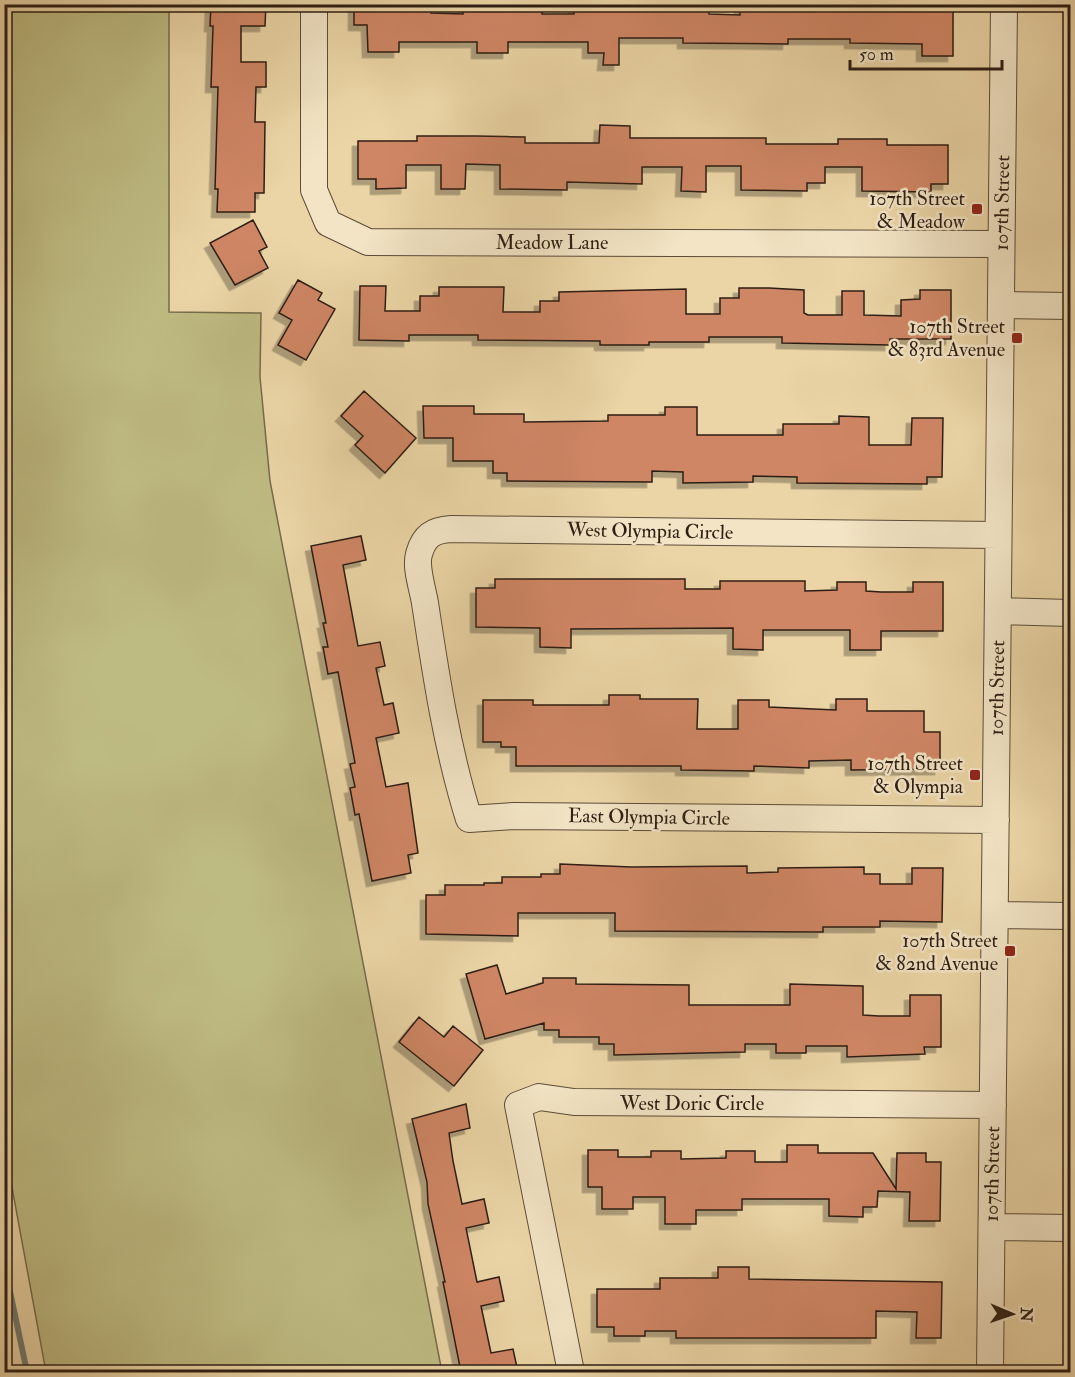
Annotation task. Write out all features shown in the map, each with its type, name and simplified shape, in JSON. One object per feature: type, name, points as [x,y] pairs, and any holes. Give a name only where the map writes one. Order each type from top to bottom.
[{"type":"street","name":"Meadow Lane","points":[[314,4],[314,190],[328,223],[368,242],[1001,244]]},
{"type":"street","name":"107th Street","points":[[990,1372],[1004,4]]},
{"type":"street","points":[[1001,305],[1071,306]]},
{"type":"street","name":"West Olympia Circle","points":[[433,656],[418,556],[426,537],[437,530],[998,535]]},
{"type":"street","points":[[998,611],[1071,613]]},
{"type":"street","name":"East Olympia Circle","points":[[433,656],[458,781],[469,819],[514,816],[996,820]]},
{"type":"street","points":[[995,915],[1071,916]]},
{"type":"street","name":"West Doric Circle","points":[[571,1372],[540,1228],[518,1105],[539,1097],[574,1102],[993,1105]]},
{"type":"street","points":[[992,1227],[1071,1228]]},
{"type":"shaded area","points":[[4,5],[169,5],[169,312],[261,313],[260,377],[270,481],[442,1372],[46,1372],[4,1144]]},
{"type":"building","points":[[211,4],[266,4],[265,26],[241,26],[241,62],[266,62],[266,87],[256,87],[255,122],[265,122],[264,193],[255,193],[255,212],[217,212],[218,189],[215,189],[218,87],[211,87],[213,26],[210,26]]},
{"type":"building","points":[[354,4],[431,4],[431,13],[463,14],[463,4],[542,4],[542,14],[574,14],[574,4],[709,4],[709,14],[740,15],[740,4],[953,4],[953,56],[922,56],[922,44],[850,43],[850,39],[788,39],[788,44],[683,43],[683,38],[619,38],[619,65],[603,65],[604,53],[588,53],[588,42],[508,42],[508,53],[477,53],[477,42],[399,42],[399,52],[368,52],[367,25],[354,25]]},
{"type":"building","points":[[600,125],[630,126],[630,138],[766,138],[766,144],[838,144],[838,139],[887,139],[887,145],[948,145],[948,184],[931,184],[931,192],[862,191],[862,167],[825,167],[825,183],[807,183],[807,191],[741,190],[741,166],[706,166],[706,192],[681,191],[682,167],[642,167],[642,184],[567,182],[567,190],[500,189],[500,165],[466,164],[465,189],[441,189],[441,165],[406,165],[406,188],[376,189],[376,179],[358,179],[358,141],[417,141],[417,136],[476,136],[525,137],[525,143],[599,143]]},
{"type":"building","points":[[253,220],[267,247],[259,251],[268,268],[235,285],[210,243]]},
{"type":"building","points":[[298,280],[322,293],[318,300],[335,309],[306,360],[278,345],[292,320],[279,313]]},
{"type":"building","points":[[360,286],[386,286],[385,311],[420,311],[420,296],[439,296],[439,287],[504,287],[503,312],[540,312],[540,301],[559,301],[559,292],[686,289],[686,314],[720,314],[720,298],[739,298],[739,288],[769,288],[804,290],[804,313],[808,315],[842,315],[842,291],[864,291],[864,315],[901,316],[901,300],[920,299],[920,290],[951,290],[951,339],[890,339],[890,345],[782,343],[782,337],[709,337],[709,342],[649,342],[649,345],[600,345],[600,341],[478,340],[478,335],[409,335],[409,341],[359,340]]},
{"type":"building","points":[[364,391],[416,438],[385,473],[355,445],[363,436],[341,416]]},
{"type":"building","points":[[423,406],[474,406],[474,414],[524,414],[524,422],[608,421],[608,415],[665,415],[665,407],[697,407],[697,435],[783,435],[783,424],[839,424],[839,416],[869,417],[869,445],[911,445],[912,418],[943,418],[942,477],[927,477],[927,484],[797,483],[797,477],[753,476],[753,482],[683,483],[683,472],[652,471],[652,482],[507,481],[507,473],[493,473],[493,461],[453,461],[453,438],[424,438]]},
{"type":"building","points":[[361,536],[366,560],[343,565],[358,646],[380,642],[385,666],[376,668],[384,705],[393,703],[399,733],[376,738],[386,787],[408,783],[418,853],[408,855],[411,873],[372,881],[359,814],[355,815],[350,788],[355,787],[350,764],[355,763],[338,672],[328,674],[323,647],[328,647],[323,623],[326,623],[311,546]]},
{"type":"building","points":[[495,579],[685,579],[685,589],[720,589],[720,581],[805,581],[805,591],[837,590],[837,582],[866,582],[866,591],[881,592],[913,592],[913,582],[943,582],[943,631],[881,631],[881,650],[850,650],[850,630],[763,630],[763,650],[733,649],[733,628],[571,629],[571,648],[540,647],[540,628],[476,627],[476,588],[495,588]]},
{"type":"building","points":[[609,695],[640,695],[640,699],[698,699],[697,729],[738,729],[738,700],[769,700],[769,707],[836,710],[836,699],[867,699],[867,711],[924,711],[924,732],[940,732],[940,769],[851,770],[851,760],[809,761],[809,768],[754,766],[754,771],[681,770],[681,766],[516,766],[516,747],[501,747],[501,742],[483,742],[483,700],[533,700],[533,705],[609,705]]},
{"type":"building","points":[[560,864],[631,867],[747,866],[747,873],[778,872],[778,868],[864,867],[864,874],[880,874],[880,884],[912,884],[912,868],[943,868],[942,922],[880,921],[880,927],[823,927],[823,932],[615,931],[615,913],[518,913],[518,936],[426,934],[426,895],[445,895],[445,885],[484,885],[484,883],[502,883],[502,877],[541,877],[541,874],[560,874]]},
{"type":"building","points":[[497,965],[506,994],[543,983],[543,978],[576,978],[576,984],[689,985],[689,1005],[790,1005],[790,984],[863,986],[863,1015],[879,1016],[910,1016],[910,995],[941,995],[941,1047],[924,1047],[925,1054],[847,1057],[847,1046],[806,1046],[806,1053],[776,1053],[776,1044],[745,1044],[745,1052],[614,1055],[614,1044],[599,1044],[599,1037],[559,1037],[559,1030],[544,1030],[544,1023],[485,1039],[466,974]]},
{"type":"building","points":[[419,1017],[444,1037],[453,1026],[483,1050],[454,1086],[399,1042]]},
{"type":"building","points":[[466,1104],[470,1128],[449,1133],[453,1161],[462,1204],[484,1199],[489,1223],[466,1228],[477,1282],[499,1277],[504,1301],[481,1306],[491,1353],[513,1349],[518,1372],[461,1372],[443,1282],[445,1282],[428,1204],[427,1182],[412,1119]]},
{"type":"building","points":[[787,1145],[818,1145],[818,1153],[873,1153],[896,1189],[897,1153],[926,1153],[926,1162],[941,1162],[940,1221],[909,1221],[910,1192],[878,1191],[877,1207],[863,1207],[863,1217],[829,1216],[829,1199],[742,1199],[742,1210],[696,1210],[696,1224],[665,1224],[665,1197],[633,1197],[633,1209],[602,1209],[602,1187],[588,1187],[588,1150],[618,1150],[618,1157],[651,1157],[651,1151],[681,1151],[681,1159],[726,1158],[726,1151],[755,1151],[755,1162],[787,1162]]},
{"type":"building","points":[[718,1267],[749,1267],[749,1279],[942,1282],[941,1338],[916,1338],[917,1312],[876,1311],[876,1338],[676,1338],[676,1331],[645,1331],[645,1336],[614,1336],[614,1327],[597,1327],[597,1289],[660,1289],[660,1278],[718,1278]]},
{"type":"waterway","points":[[4,1263],[27,1372]]},
{"type":"place","name":"107th Street & Meadow","points":[[977,209]]},
{"type":"place","name":"107th Street & 83rd Avenue","points":[[1017,338]]},
{"type":"place","name":"107th Street & Olympia","points":[[975,775]]},
{"type":"place","name":"107th Street & 82nd Avenue","points":[[1010,951]]}]
